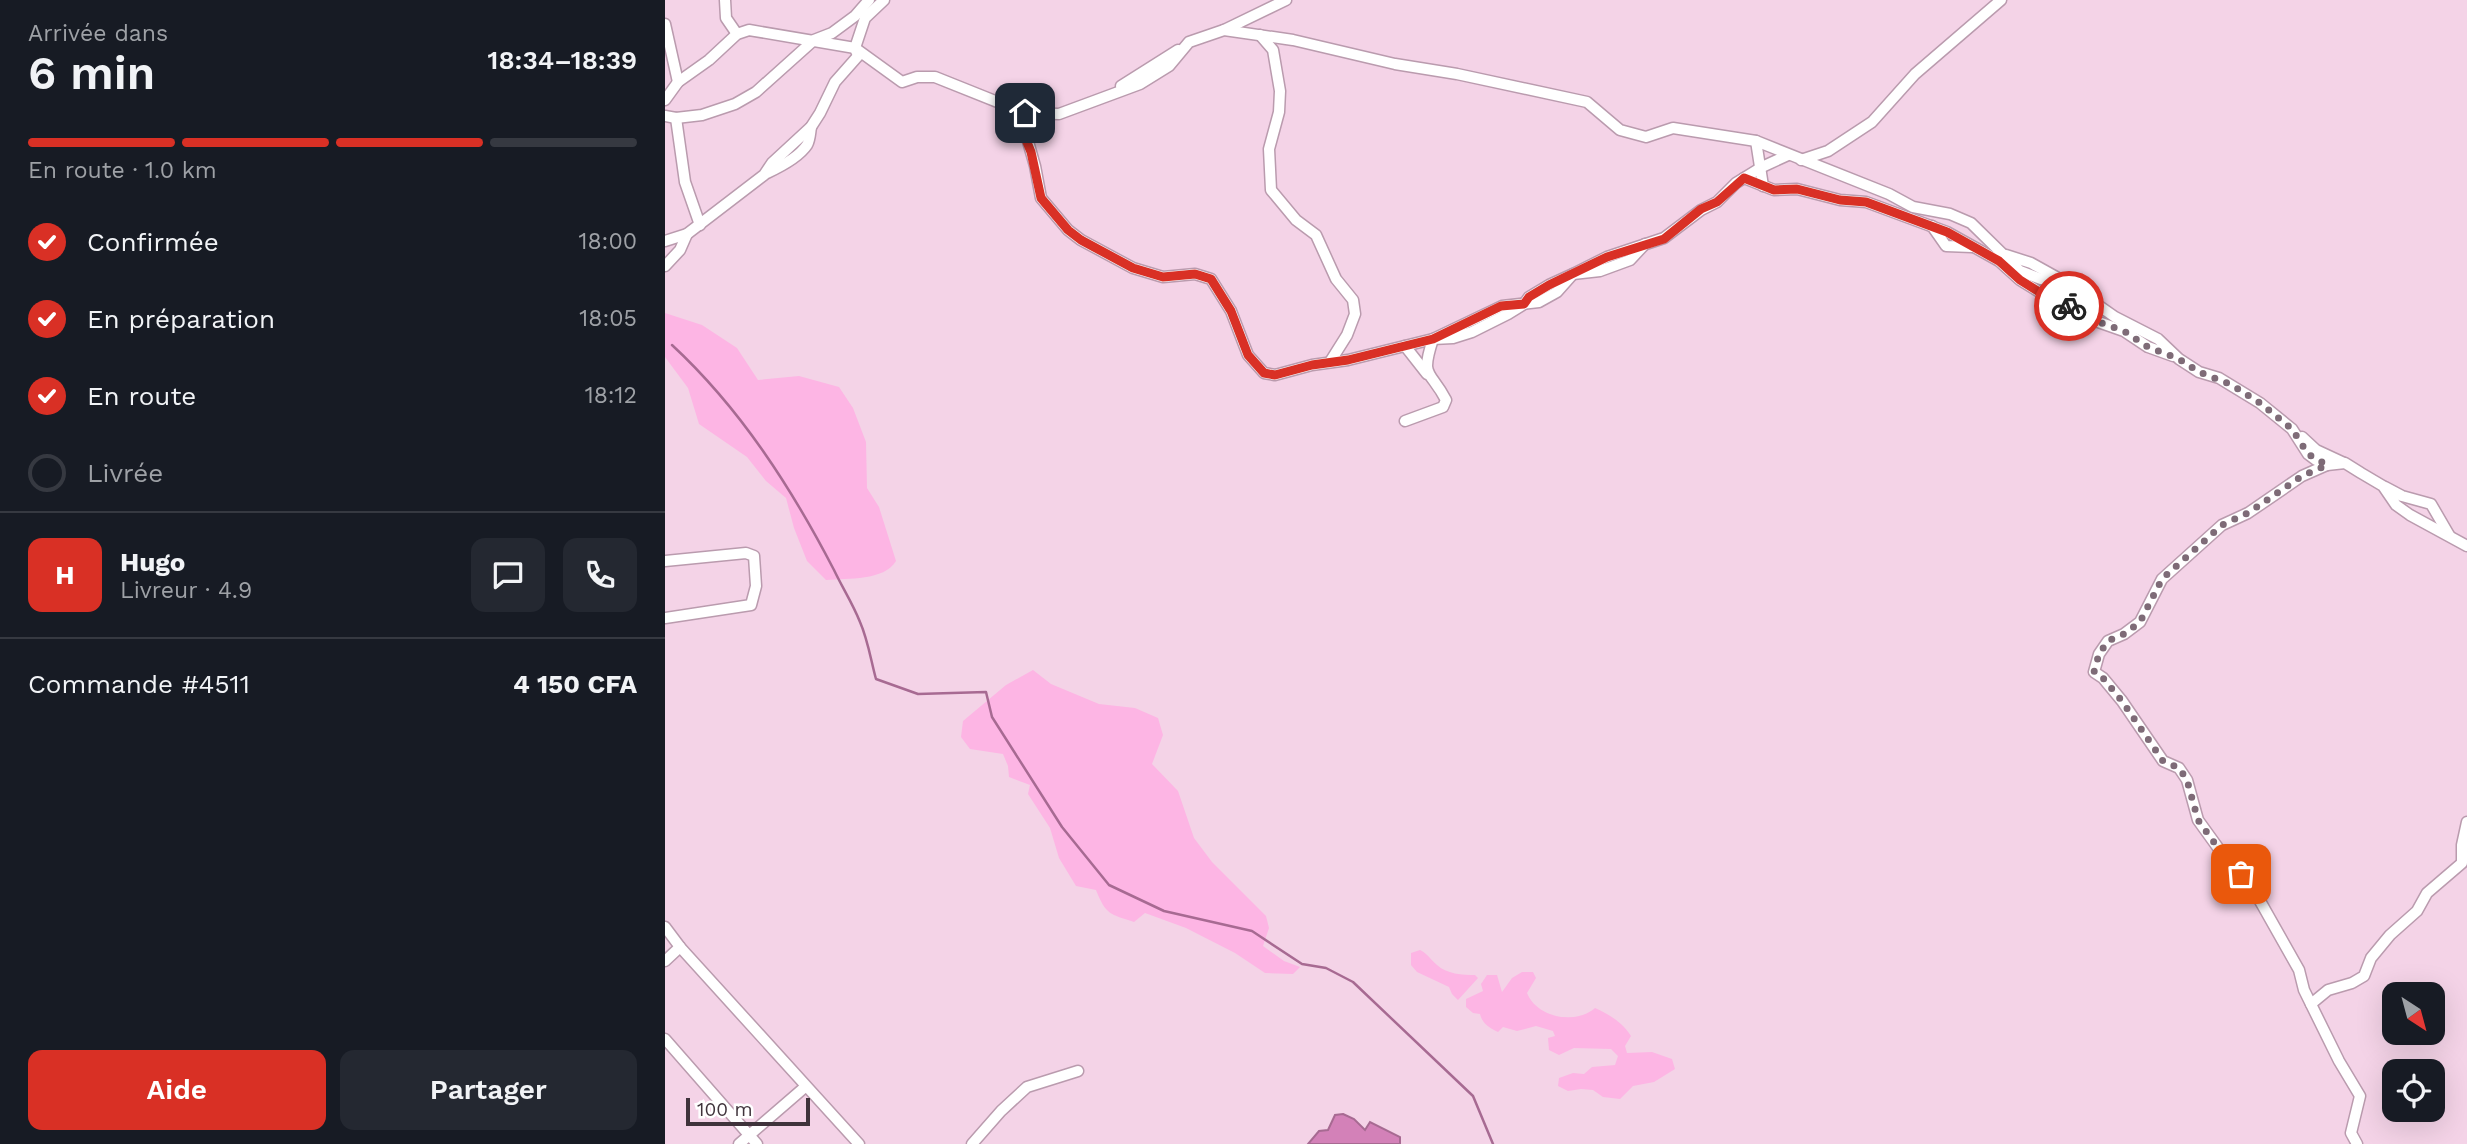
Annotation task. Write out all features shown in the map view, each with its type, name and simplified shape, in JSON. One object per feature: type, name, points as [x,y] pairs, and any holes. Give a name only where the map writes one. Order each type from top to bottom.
[{"type":"street","points":[[725,0],[726,18],[737,34]]},
{"type":"street","points":[[700,225],[685,182],[670,118],[702,115],[735,104],[755,92],[814,40],[832,33],[848,22],[869,0]]},
{"type":"street","points":[[665,241],[687,234],[700,225],[764,174],[772,163],[811,127],[835,82],[857,56],[855,48],[865,18],[884,0]]},
{"type":"street","points":[[665,100],[678,82],[709,60],[737,34],[749,30],[855,48],[902,82],[917,77],[935,77],[1025,113],[1059,114],[1140,84],[1169,66],[1189,42],[1224,30],[1286,0]]},
{"type":"street","points":[[1801,160],[1828,151],[1873,122],[1915,74],[1954,43],[1988,0]]},
{"type":"street","points":[[1969,26],[2001,0]]},
{"type":"street","points":[[665,24],[678,82]]},
{"type":"street","points":[[1224,30],[1293,40],[1395,64],[1457,74],[1587,102],[1620,130],[1646,137],[1673,128],[1756,141],[1889,194],[1913,207],[1950,214],[1971,223],[2020,271],[2041,279],[2065,282],[2115,317],[2158,339],[2179,359],[2199,372],[2232,385],[2260,403],[2316,450],[2345,463],[2402,496],[2431,503],[2449,535]]},
{"type":"street","points":[[1259,35],[1273,50],[1280,91],[1279,112],[1269,149],[1271,190],[1296,220],[1316,235],[1336,279],[1353,300],[1355,314],[1347,335],[1330,362]]},
{"type":"street","points":[[1013,108],[1033,157],[1041,198],[1068,230],[1133,268],[1163,277],[1195,274],[1211,279],[1231,311],[1248,355],[1264,373],[1275,375],[1433,339],[1501,306],[1539,302],[1557,292],[1573,274],[1607,257],[1664,239],[1701,209],[1717,202],[1744,178],[1788,155]]},
{"type":"street","points":[[1756,141],[1763,186]]},
{"type":"street","points":[[1744,178],[1774,190],[1797,189],[1840,200],[1866,202],[1932,226],[1946,246],[1972,247],[1999,261],[2020,280],[2049,298],[2087,318],[2124,331],[2148,347],[2179,359]]},
{"type":"street","points":[[665,266],[680,250],[687,234]]},
{"type":"street","points":[[1429,377],[1426,361],[1433,339]]},
{"type":"street","points":[[1405,346],[1446,400],[1443,407],[1405,421]]},
{"type":"street","points":[[2292,429],[2308,454],[2327,465]]},
{"type":"street","points":[[2345,463],[2327,465],[2302,476],[2248,513],[2222,525],[2162,579],[2140,622],[2124,634],[2108,641],[2099,654],[2094,672],[2103,678],[2122,701],[2163,761],[2179,768],[2187,780],[2198,820],[2229,863],[2251,885],[2299,970],[2304,990],[2339,1062],[2360,1097],[2351,1133],[2357,1144]]},
{"type":"street","points":[[2383,486],[2396,505],[2467,546]]},
{"type":"street","points":[[665,561],[746,553],[754,556],[756,586],[751,605],[665,618]]},
{"type":"street","points":[[2311,1004],[2328,990],[2352,983],[2364,976],[2371,958],[2390,935],[2417,911],[2427,892],[2446,879],[2462,863],[2462,845],[2467,822]]},
{"type":"street","points":[[665,927],[805,1087],[859,1144]]},
{"type":"street","points":[[665,961],[680,947]]},
{"type":"street","points":[[665,1039],[757,1144]]},
{"type":"street","points":[[972,1144],[1027,1087],[1079,1071]]},
{"type":"street","points":[[739,1144],[805,1087]]},
{"type":"shaded area","points":[[665,313],[702,325],[737,348],[758,380],[799,376],[839,387],[853,408],[866,442],[867,488],[879,507],[896,561],[890,567],[865,577],[826,580],[807,561],[786,498],[766,481],[747,457],[699,424],[688,388],[665,357]]},
{"type":"shaded area","points":[[1033,670],[1051,684],[1099,704],[1135,708],[1158,718],[1163,735],[1152,764],[1178,791],[1194,838],[1212,862],[1266,916],[1269,928],[1263,946],[1284,961],[1300,967],[1293,974],[1265,973],[1235,953],[1186,928],[1145,913],[1134,922],[1119,917],[1106,909],[1096,890],[1076,886],[1059,858],[1050,828],[1028,794],[1030,785],[1009,777],[1003,754],[970,749],[961,737],[963,721],[1006,685]]},
{"type":"shaded area","points":[[1420,950],[1445,970],[1475,975],[1478,978],[1458,1000],[1449,987],[1417,972],[1411,965],[1411,953]]},
{"type":"shaded area","points":[[1522,972],[1533,972],[1536,978],[1527,993],[1539,1008],[1548,1013],[1568,1017],[1587,1013],[1595,1008],[1615,1019],[1631,1036],[1625,1046],[1627,1053],[1652,1052],[1672,1059],[1675,1069],[1654,1082],[1633,1086],[1620,1099],[1603,1097],[1593,1090],[1568,1091],[1558,1086],[1559,1078],[1573,1073],[1584,1074],[1592,1067],[1615,1065],[1618,1056],[1611,1049],[1574,1048],[1559,1055],[1549,1050],[1548,1038],[1555,1036],[1553,1031],[1536,1026],[1517,1031],[1503,1027],[1498,1032],[1486,1025],[1480,1014],[1473,1013],[1466,1007],[1466,999],[1483,991],[1481,984],[1487,975],[1497,975],[1502,992],[1512,978]]},
{"type":"shaded area","points":[[1343,1114],[1354,1119],[1365,1130],[1370,1122],[1400,1137],[1400,1144],[1308,1144],[1319,1131],[1328,1130],[1335,1115]]},
{"type":"waterway","points":[[672,345],[720,395],[782,479],[857,615],[876,679],[918,694],[986,692],[992,717],[1062,827],[1109,885],[1164,911],[1252,931],[1302,964],[1326,968],[1353,982],[1473,1096],[1493,1144]]},
{"type":"way so far","points":[[2069,306],[2087,318],[2124,331],[2148,347],[2232,385],[2292,429],[2308,454],[2327,465],[2302,476],[2248,513],[2222,525],[2162,579],[2140,622],[2124,634],[2108,641],[2099,654],[2094,672],[2103,678],[2122,701],[2163,761],[2179,768],[2187,780],[2198,820],[2229,863],[2241,874]]},
{"type":"route","points":[[1025,113],[1013,108],[1027,138],[1041,198],[1068,230],[1133,268],[1163,277],[1195,274],[1211,279],[1231,311],[1248,355],[1264,373],[1275,375],[1433,339],[1501,306],[1524,304],[1529,297],[1549,285],[1607,257],[1664,239],[1701,209],[1717,202],[1744,178],[1774,190],[1797,189],[1840,200],[1866,202],[1947,232],[1999,261],[2020,280],[2049,298],[2069,306]]}]
